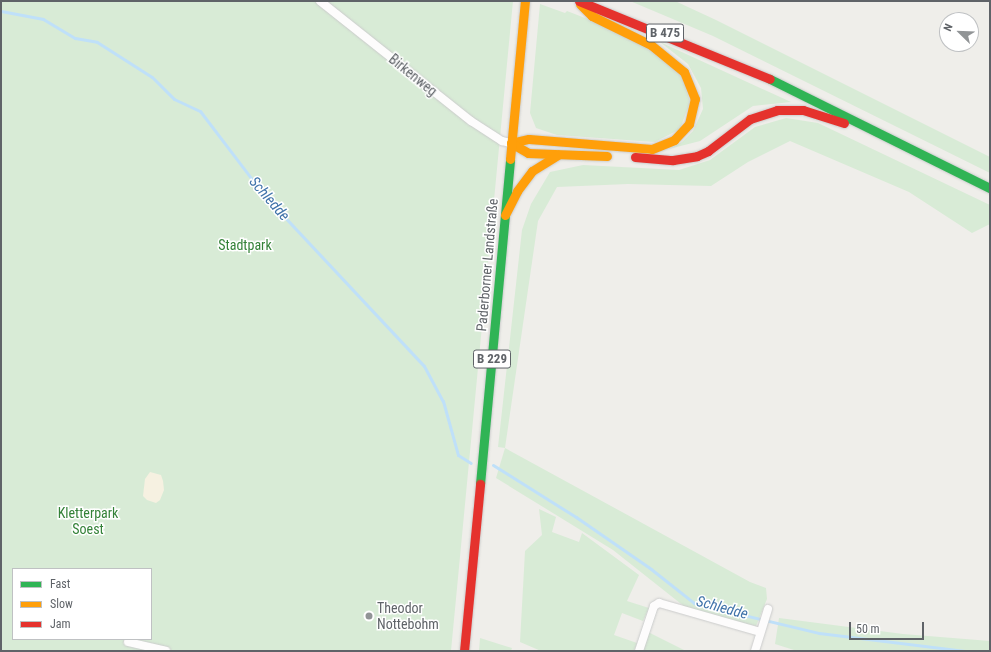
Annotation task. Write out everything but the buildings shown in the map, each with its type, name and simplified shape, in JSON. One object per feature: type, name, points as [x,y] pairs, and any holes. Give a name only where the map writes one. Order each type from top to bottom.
[{"type":"main road","name":"Paderborner Landstraße","points":[[464,651],[525,1]]},
{"type":"main road","points":[[511,143],[529,139],[652,149],[674,140],[689,124],[695,99],[684,72],[672,60],[639,37],[592,16],[578,1]]},
{"type":"main road","name":"B 475","points":[[578,1],[713,53],[860,123],[990,188]]},
{"type":"main road","points":[[511,143],[528,153],[673,160],[691,157],[708,151],[750,119],[777,110],[797,109],[841,123],[860,123]]},
{"type":"main road","points":[[505,215],[517,191],[532,171],[544,162],[559,155]]},
{"type":"street","name":"Birkenweg","points":[[320,1],[470,121],[502,141],[511,143]]},
{"type":"street","points":[[639,651],[654,606],[659,603],[760,632]]},
{"type":"street","points":[[755,651],[768,609]]},
{"type":"street","points":[[128,642],[166,651]]},
{"type":"green space","name":"Stadtpark","points":[[1,1],[513,1],[451,651],[1,651]]},
{"type":"green space","points":[[630,1],[675,1],[716,20],[990,157],[990,173],[713,36]]},
{"type":"green space","points":[[540,4],[565,13],[567,11],[616,30],[651,51],[682,76],[690,102],[680,129],[655,142],[557,135],[536,128],[530,113]]},
{"type":"green space","points":[[660,42],[791,102],[753,106],[700,141],[669,149],[682,142],[693,131],[703,109],[701,88],[688,64]]},
{"type":"green space","points":[[786,118],[818,123],[990,205],[990,224],[972,233],[909,192],[790,141],[748,162],[711,186],[628,184],[557,187],[538,221],[505,448],[498,447],[522,230],[531,204],[550,172],[583,165],[679,170],[710,160],[755,127]]},
{"type":"green space","points":[[505,448],[750,582],[766,588],[767,599],[756,626],[690,611],[613,550],[496,478]]},
{"type":"green space","points":[[539,509],[556,517],[552,532],[579,542],[582,533],[639,575],[627,601],[649,608],[643,621],[622,613],[614,635],[637,643],[634,651],[541,651],[520,642],[525,551],[542,535]]},
{"type":"green space","points":[[779,618],[903,634],[990,641],[990,651],[797,651],[775,644]]},
{"type":"green space","points":[[648,632],[686,651],[642,651]]},
{"type":"green space","points":[[480,638],[512,648],[511,651],[479,651]]},
{"type":"sand","points":[[150,472],[161,475],[163,481],[164,490],[160,500],[156,503],[147,500],[143,496],[145,479]]},
{"type":"waterway","name":"Schledde","points":[[1,11],[43,19],[75,38],[97,42],[152,77],[174,99],[200,111],[264,195],[424,366],[443,401],[458,455],[471,463]]},
{"type":"waterway","name":"Schledde","points":[[493,465],[576,517],[651,569],[694,603],[819,633],[965,651]]},
{"type":"traffic: fast","points":[[770,79],[990,188]]},
{"type":"traffic: fast","points":[[480,484],[510,159]]},
{"type":"traffic: slow","points":[[510,159],[525,1]]},
{"type":"traffic: slow","points":[[511,143],[529,139],[652,149],[674,140],[689,124],[695,99],[684,72],[651,45],[592,16],[580,4]]},
{"type":"traffic: slow","points":[[511,143],[528,153],[607,156]]},
{"type":"traffic: slow","points":[[505,215],[517,191],[532,171],[558,155]]},
{"type":"traffic: jam","points":[[579,1],[770,79]]},
{"type":"traffic: jam","points":[[635,157],[673,160],[697,156],[708,151],[750,119],[777,110],[803,110],[844,123]]},
{"type":"traffic: jam","points":[[464,651],[480,484]]},
{"type":"place","name":"Theodor Nottebohm","points":[[369,616]]},
{"type":"park label","name":"Kletterpark Soest","points":[[88,522]]}]
